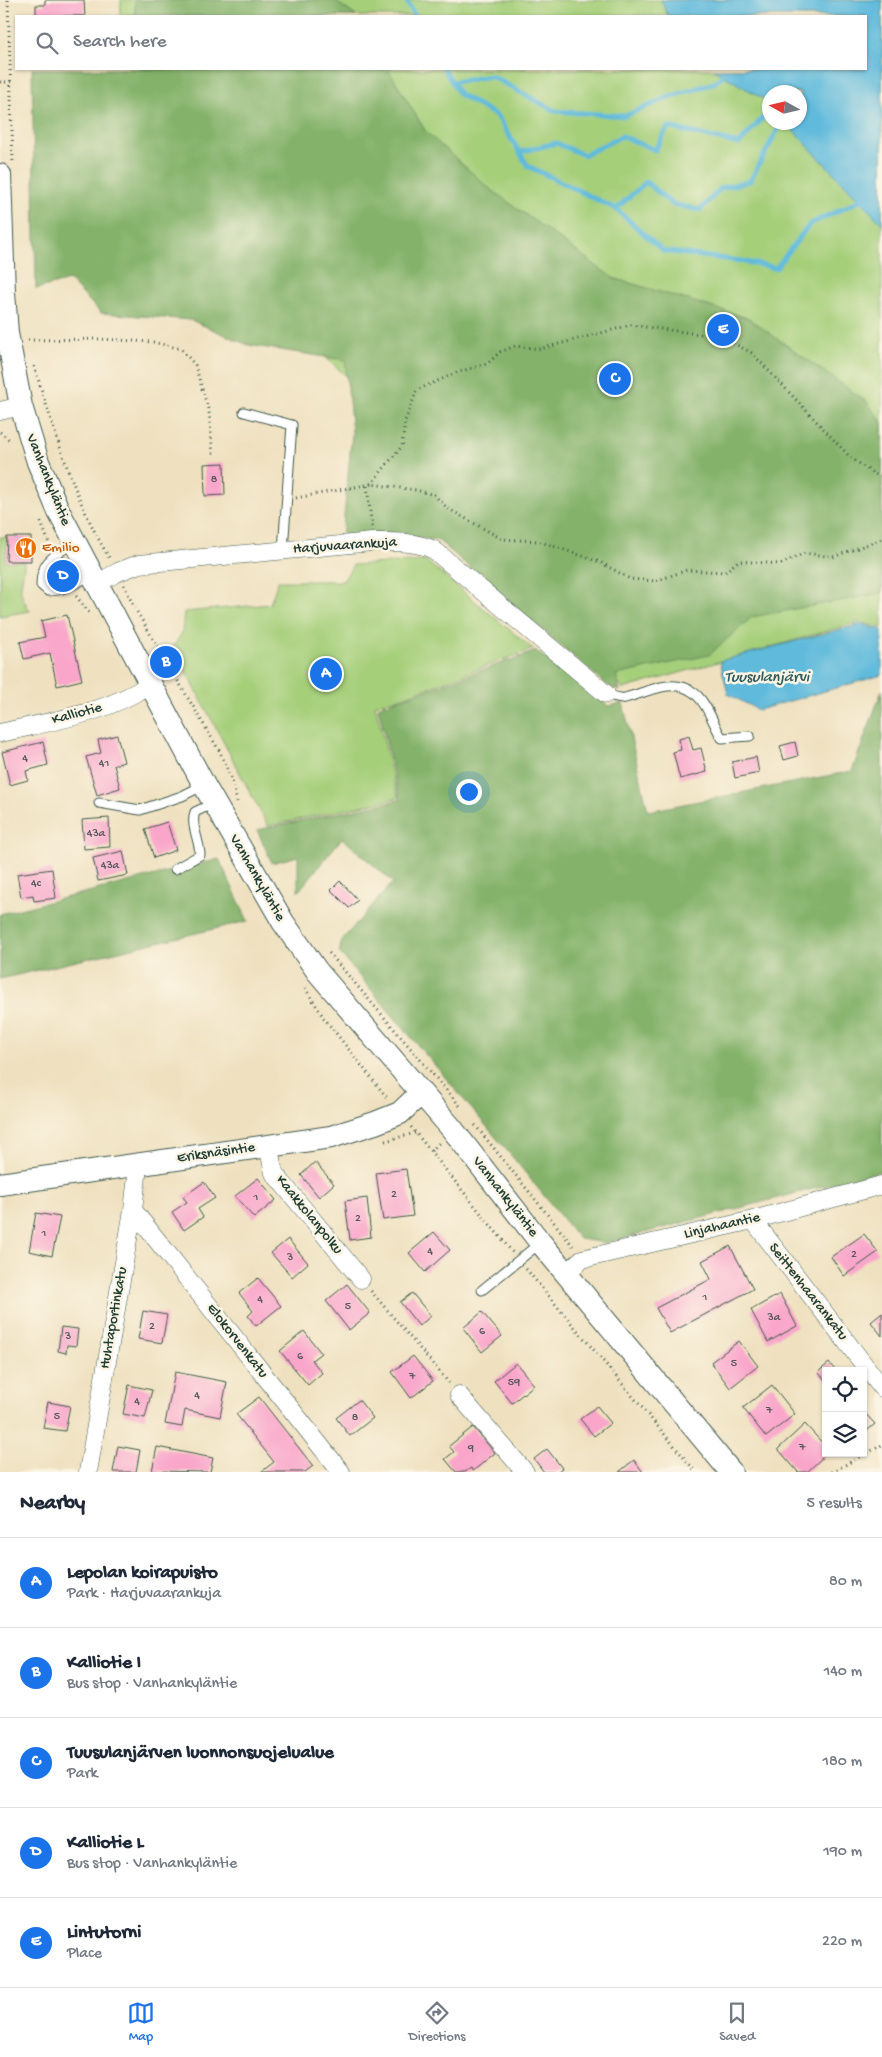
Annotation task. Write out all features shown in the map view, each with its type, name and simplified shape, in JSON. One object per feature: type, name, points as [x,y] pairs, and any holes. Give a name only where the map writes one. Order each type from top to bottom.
[{"type":"street","name":"Vanhankyläntie","points":[[7,172],[4,292],[11,360],[10,409],[38,462],[59,512],[94,580],[209,794],[283,922],[317,971],[453,1130],[540,1242],[574,1266],[731,1472]]},
{"type":"street","name":"Harjuvaarankuja","points":[[94,580],[139,564],[372,542],[399,541],[425,546],[434,550],[606,694]]},
{"type":"street","name":"Kalliotie","points":[[0,733],[103,709],[137,693],[150,684]]},
{"type":"street","name":"Eriksnäsintie","points":[[0,1184],[331,1137],[376,1123],[400,1113],[421,1093]]},
{"type":"street","name":"Kaakkolanpolku","points":[[268,1146],[274,1173],[361,1279]]},
{"type":"street","name":"Huhtaportinkatu","points":[[88,1472],[133,1210],[137,1176],[135,1164]]},
{"type":"street","name":"Linjahaantie","points":[[574,1266],[882,1185]]},
{"type":"street","name":"Elokorvenkatu","points":[[133,1210],[341,1472]]},
{"type":"street","name":"Seittenhaarankatu","points":[[752,1220],[882,1388]]},
{"type":"street","points":[[459,1395],[525,1472]]},
{"type":"lane","points":[[244,412],[292,425],[282,550]]},
{"type":"lane","points":[[74,541],[46,564],[41,573],[41,585],[48,591],[55,591],[94,580]]},
{"type":"lane","points":[[606,694],[623,698],[664,686],[683,687],[694,692],[708,712],[722,738],[750,736]]},
{"type":"lane","points":[[99,804],[140,810],[182,796],[209,794]]},
{"type":"lane","points":[[175,869],[200,855],[200,845],[192,819],[209,794]]},
{"type":"lane","points":[[482,1290],[540,1242]]},
{"type":"path","points":[[7,172],[11,82],[8,0]]},
{"type":"path","points":[[0,82],[11,82]]},
{"type":"path","points":[[372,484],[402,446],[405,421],[416,390],[458,372],[487,364],[500,352],[515,346],[540,349],[631,325],[722,338],[752,353],[850,457],[874,474],[882,476]]},
{"type":"path","points":[[25,334],[29,349]]},
{"type":"path","points":[[27,340],[99,339],[152,342],[181,349],[195,364],[209,412],[213,454]]},
{"type":"path","points":[[32,357],[56,434],[94,532],[118,572],[133,605],[220,752],[232,780],[239,810]]},
{"type":"path","points":[[286,500],[372,484],[416,490],[434,495],[447,508],[502,539],[538,541],[600,562],[630,579],[656,581],[687,570],[725,572],[738,560],[781,564],[805,553],[833,557],[882,539]]},
{"type":"path","points":[[367,486],[372,542]]},
{"type":"path","points":[[323,945],[462,1109]]},
{"type":"path","name":"Vanhankyläntie","points":[[303,985],[330,1025],[518,1260],[696,1472]]},
{"type":"path","points":[[474,1123],[574,1266]]},
{"type":"path","points":[[361,1279],[459,1395]]},
{"type":"path","points":[[832,1472],[882,1445]]},
{"type":"green space","points":[[121,0],[882,0],[882,628],[859,622],[623,689],[523,563],[521,535],[177,222],[119,70],[867,70],[867,15],[120,15]]},
{"type":"green space","points":[[135,0],[334,0],[355,15],[135,15]]},
{"type":"green space","points":[[32,70],[389,70],[426,132],[489,188],[613,278],[748,318],[867,402],[882,423],[882,593],[752,617],[709,655],[616,675],[620,691],[608,686],[439,541],[393,533],[342,538],[352,432],[345,360],[248,345],[191,320],[101,313],[69,280],[36,289]]},
{"type":"green space","points":[[0,537],[7,537],[6,561],[24,561],[21,591],[30,611],[0,616]]},
{"type":"green space","points":[[426,561],[533,649],[397,699],[375,705],[398,798],[268,826],[173,647],[182,633],[184,612],[270,604],[278,581],[343,581],[353,565]]},
{"type":"green space","points":[[536,651],[608,706],[623,703],[648,811],[852,771],[882,690],[882,1171],[605,1243],[579,1239],[515,1160],[339,952],[342,940],[393,882],[342,838],[298,892],[298,856],[272,863],[257,830],[400,800],[378,707]]},
{"type":"green space","points":[[219,859],[248,921],[0,979],[0,914]]},
{"type":"water","points":[[661,0],[882,0],[882,224],[793,130],[807,130],[807,85],[762,85],[762,98],[714,70],[867,70],[867,15],[668,15]]},
{"type":"water","name":"Tuusulanjärvi","points":[[861,624],[882,630],[882,675],[758,710],[728,694],[720,661]]},
{"type":"building","points":[[45,0],[84,0],[85,15],[36,15],[36,5],[45,5]]},
{"type":"building","points":[[224,463],[225,495],[205,496],[204,464]]},
{"type":"building","points":[[7,537],[31,537],[31,561],[6,561]]},
{"type":"building","points":[[67,615],[82,680],[57,686],[50,653],[24,659],[20,642],[45,637],[41,621]]},
{"type":"building","points":[[117,735],[124,762],[114,765],[120,788],[97,795],[86,757],[101,753],[98,740]]},
{"type":"building","points":[[689,736],[693,750],[701,748],[707,772],[680,779],[673,752],[681,750],[679,739]]},
{"type":"building","points":[[43,742],[48,765],[26,771],[28,780],[10,785],[2,752]]},
{"type":"building","points":[[795,742],[798,756],[784,760],[780,746]]},
{"type":"building","points":[[756,757],[759,773],[735,778],[732,762]]},
{"type":"building","points":[[109,818],[110,847],[84,849],[82,820]]},
{"type":"building","points":[[167,822],[176,850],[154,858],[145,829]]},
{"type":"building","points":[[123,851],[128,875],[98,881],[93,858]]},
{"type":"building","points":[[52,869],[56,898],[34,901],[33,895],[21,897],[17,874]]},
{"type":"building","points":[[340,881],[358,900],[349,908],[331,890]]},
{"type":"building","points":[[315,1162],[334,1184],[319,1197],[301,1175]]},
{"type":"building","points":[[406,1169],[413,1216],[383,1220],[376,1173]]},
{"type":"building","points":[[258,1178],[276,1200],[254,1218],[235,1196]]},
{"type":"building","points":[[204,1182],[215,1198],[198,1209],[203,1217],[184,1230],[172,1212],[187,1202],[183,1197]]},
{"type":"building","points":[[367,1198],[371,1237],[350,1240],[345,1201]]},
{"type":"building","points":[[36,1213],[60,1217],[52,1256],[29,1251]]},
{"type":"building","points":[[434,1232],[450,1250],[425,1272],[409,1253]]},
{"type":"building","points":[[864,1234],[878,1252],[844,1276],[831,1257]]},
{"type":"building","points":[[288,1239],[308,1263],[292,1277],[271,1253]]},
{"type":"building","points":[[730,1246],[753,1289],[670,1333],[656,1308],[711,1279],[702,1261]]},
{"type":"building","points":[[258,1278],[281,1306],[256,1326],[248,1316],[253,1311],[239,1293]]},
{"type":"building","points":[[347,1284],[370,1313],[349,1330],[326,1301]]},
{"type":"building","points":[[412,1293],[431,1316],[419,1326],[400,1302]]},
{"type":"building","points":[[780,1294],[797,1326],[768,1342],[751,1310]]},
{"type":"building","points":[[143,1311],[167,1315],[162,1343],[138,1339]]},
{"type":"building","points":[[482,1312],[502,1336],[482,1352],[463,1328]]},
{"type":"building","points":[[882,1313],[882,1336],[871,1322]]},
{"type":"building","points":[[61,1327],[78,1329],[76,1346],[67,1345],[66,1353],[58,1351]]},
{"type":"building","points":[[304,1331],[321,1353],[312,1360],[322,1373],[308,1385],[280,1351]]},
{"type":"building","points":[[739,1341],[758,1366],[730,1388],[711,1362]]},
{"type":"building","points":[[413,1356],[433,1381],[411,1398],[392,1372]]},
{"type":"building","points":[[516,1363],[534,1385],[512,1403],[494,1381]]},
{"type":"building","points":[[829,1363],[832,1367],[824,1367]]},
{"type":"building","points":[[175,1372],[227,1382],[220,1417],[185,1410],[182,1427],[165,1424]]},
{"type":"building","points":[[129,1385],[152,1390],[145,1418],[123,1414]]},
{"type":"building","points":[[772,1385],[795,1414],[766,1437],[743,1408]]},
{"type":"building","points":[[259,1397],[313,1466],[305,1472],[261,1472],[274,1462],[236,1414]]},
{"type":"building","points":[[359,1400],[373,1418],[350,1436],[336,1418]]},
{"type":"building","points":[[48,1402],[70,1406],[65,1431],[43,1428]]},
{"type":"building","points":[[597,1406],[611,1423],[594,1436],[580,1419]]},
{"type":"building","points":[[867,1415],[875,1424],[867,1431]]},
{"type":"building","points":[[805,1424],[822,1443],[823,1457],[807,1472],[798,1472],[778,1449]]},
{"type":"building","points":[[473,1427],[495,1453],[473,1471],[471,1468],[465,1472],[456,1472],[445,1459],[454,1452],[449,1446]]},
{"type":"building","points":[[118,1446],[140,1450],[136,1472],[113,1472]]},
{"type":"building","points":[[157,1447],[213,1458],[210,1472],[152,1471]]},
{"type":"building","points":[[547,1449],[562,1468],[557,1472],[544,1472],[534,1459]]},
{"type":"building","points":[[634,1460],[643,1472],[619,1472]]},
{"type":"waterway","points":[[406,0],[414,15]]},
{"type":"waterway","points":[[445,70],[459,94],[497,116],[528,166],[616,209],[663,251],[741,261],[776,268],[810,224],[859,201]]},
{"type":"waterway","points":[[452,82],[491,76],[555,111],[625,116],[669,97],[714,83],[723,75]]},
{"type":"waterway","points":[[520,152],[556,143],[584,155],[622,136],[655,150],[668,127],[739,144],[762,119]]},
{"type":"waterway","points":[[616,209],[646,182],[672,204],[700,210],[721,188],[750,181],[778,130]]},
{"type":"place","name":"Lintutorni","points":[[723,330]]},
{"type":"place","name":"Tuusulanjärven luonnonsuojelualue","points":[[615,379]]},
{"type":"place","name":"Emilio","points":[[26,548]]},
{"type":"place","name":"Kalliotie L","points":[[63,576]]},
{"type":"place","name":"Kalliotie I","points":[[166,662]]},
{"type":"place","name":"Lepolan koirapuisto","points":[[326,674]]}]
